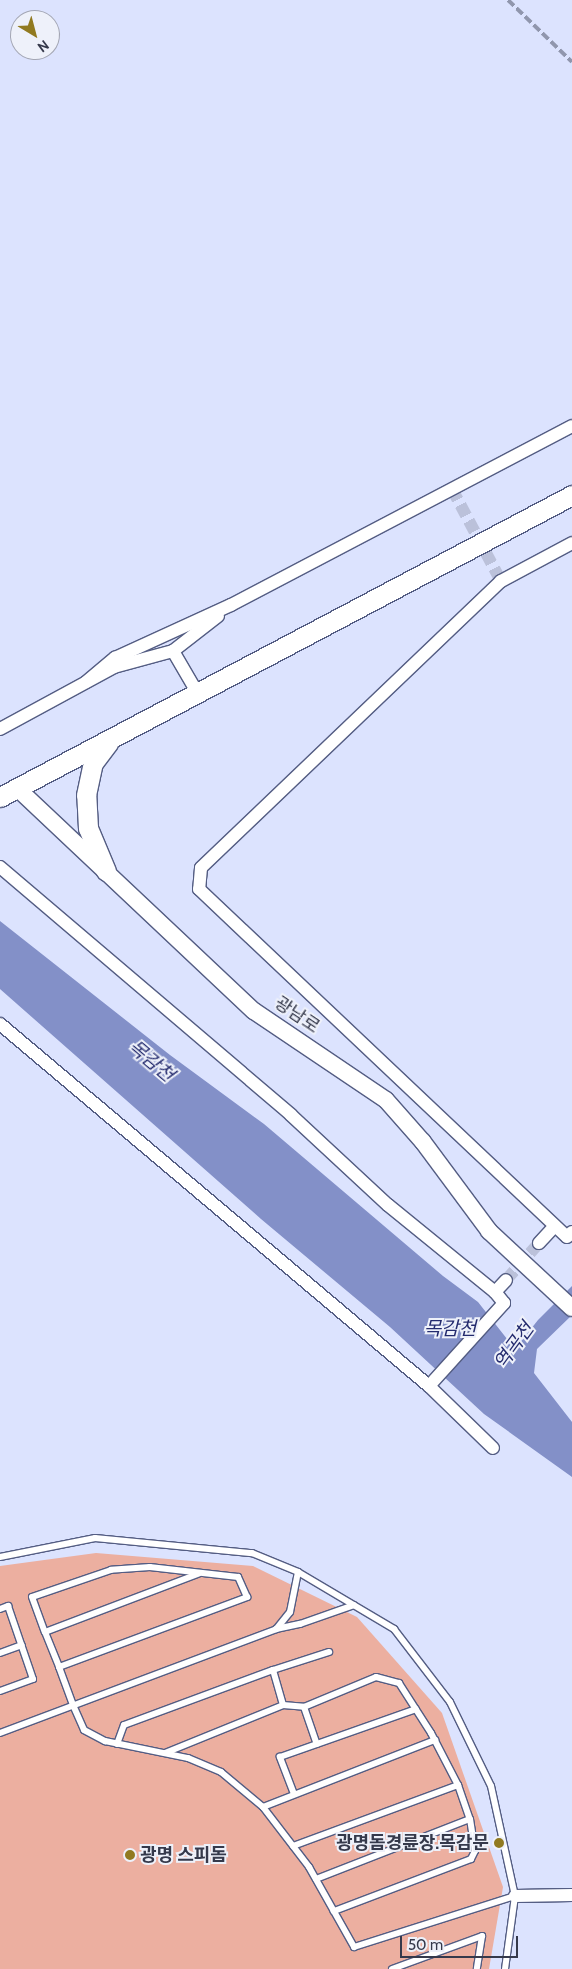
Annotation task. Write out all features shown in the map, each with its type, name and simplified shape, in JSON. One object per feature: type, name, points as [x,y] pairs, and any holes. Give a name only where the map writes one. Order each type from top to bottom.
[{"type":"main road","points":[[0,797],[572,495]]},
{"type":"main road","points":[[106,871],[88,828],[86,795],[93,763],[116,735]]},
{"type":"street","points":[[86,682],[115,658],[231,605],[572,426]]},
{"type":"street","points":[[572,543],[501,581],[201,868],[199,889],[555,1226],[567,1237],[572,1232]]},
{"type":"street","points":[[0,729],[114,667],[173,651],[231,605]]},
{"type":"street","points":[[173,651],[197,692]]},
{"type":"street","name":"광남로","points":[[17,788],[254,1011],[386,1100],[423,1142],[489,1231],[572,1308]]},
{"type":"street","points":[[0,867],[291,1115],[388,1205],[495,1292],[504,1303],[429,1386]]},
{"type":"street","points":[[0,1024],[429,1386],[493,1448]]},
{"type":"street","points":[[539,1243],[555,1226]]},
{"type":"street","points":[[495,1292],[506,1280]]},
{"type":"street","points":[[515,1896],[572,1895]]},
{"type":"lane","points":[[0,1557],[95,1538],[252,1553],[298,1572],[394,1629],[450,1702],[490,1786],[515,1896],[505,1969]]},
{"type":"lane","points":[[59,1667],[247,1596],[238,1577],[150,1567],[111,1570],[32,1597],[73,1705],[84,1730],[118,1744],[188,1758],[221,1772],[263,1807],[293,1846],[316,1879],[354,1947],[515,1896]]},
{"type":"lane","points":[[45,1632],[202,1572]]},
{"type":"lane","points":[[276,1629],[290,1612],[298,1572]]},
{"type":"lane","points":[[0,1733],[276,1629],[300,1624],[354,1605]]},
{"type":"lane","points":[[0,1608],[8,1606],[33,1679],[0,1691]]},
{"type":"lane","points":[[0,1653],[22,1646]]},
{"type":"lane","points":[[118,1744],[124,1725],[273,1670],[329,1652]]},
{"type":"lane","points":[[273,1670],[283,1705]]},
{"type":"lane","points":[[164,1754],[283,1705],[304,1707],[376,1677],[399,1683],[435,1740],[458,1785],[470,1819],[475,1851],[471,1859],[334,1911]]},
{"type":"lane","points":[[304,1707],[317,1744]]},
{"type":"lane","points":[[294,1794],[280,1757],[416,1709]]},
{"type":"lane","points":[[263,1807],[435,1740]]},
{"type":"lane","points":[[293,1846],[458,1785]]},
{"type":"lane","points":[[316,1879],[470,1819]]},
{"type":"lane","points":[[392,1969],[482,1936],[477,1969]]},
{"type":"shaded area","points":[[96,1553],[253,1566],[357,1617],[442,1713],[503,1887],[489,1969],[0,1969],[0,1566]]},
{"type":"water","name":"목감천","points":[[0,921],[170,1055],[264,1124],[443,1276],[478,1302],[515,1349],[538,1320],[572,1286],[572,1315],[537,1349],[534,1373],[572,1422],[572,1477],[484,1414],[390,1327],[261,1219],[0,989]]},
{"type":"tunnel","points":[[452,489],[501,581]]},
{"type":"tunnel","points":[[506,1280],[539,1243]]},
{"type":"railway","points":[[508,0],[572,62]]},
{"type":"place","name":"광명돔경륜장.목감문","points":[[499,1843]]},
{"type":"place","name":"광명 스피돔","points":[[130,1855]]},
{"type":"water label","name":"역곡천","points":[[514,1346]]}]
